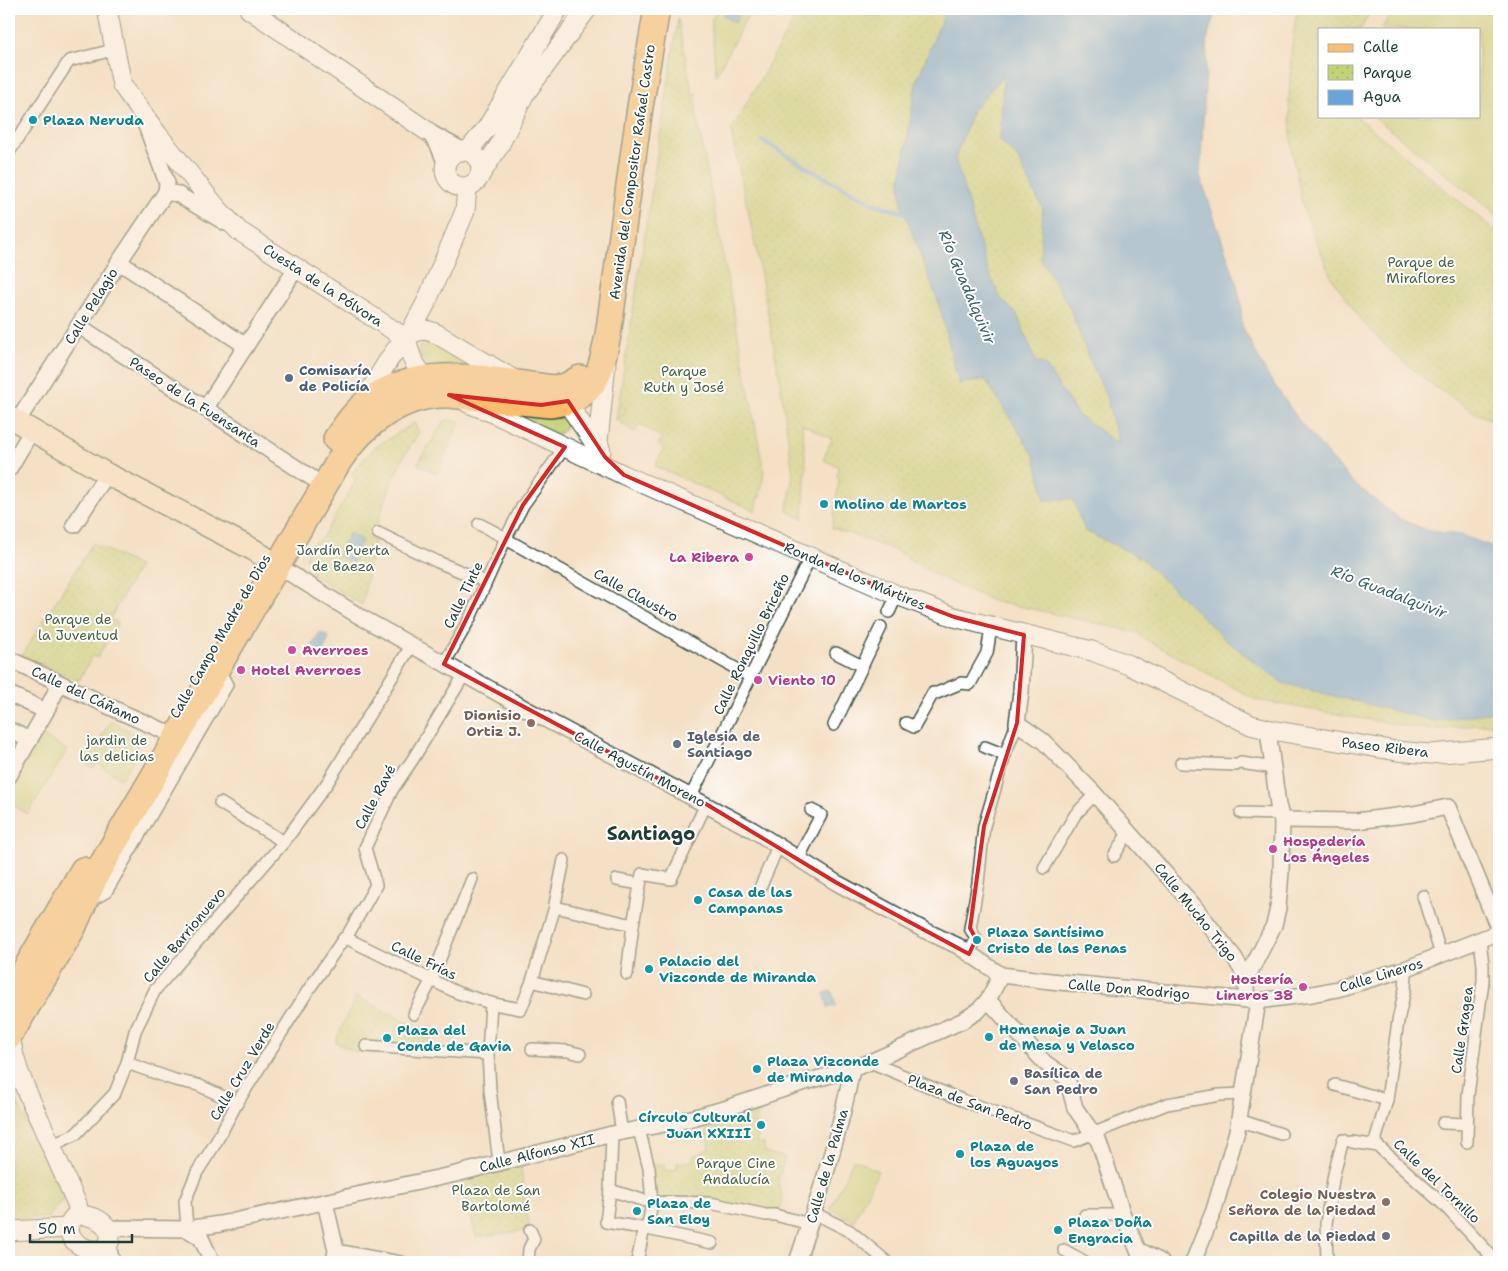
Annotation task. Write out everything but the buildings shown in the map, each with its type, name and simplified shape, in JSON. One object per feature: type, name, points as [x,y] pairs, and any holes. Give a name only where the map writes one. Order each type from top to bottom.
[{"type":"main road","name":"Avenida del Compositor Rafael Castro","points":[[608,335],[640,107],[657,9]]},
{"type":"main road","name":"Calle Campo Madre de Dios","points":[[9,997],[164,731],[272,561],[357,436],[374,421],[404,403],[428,396],[449,395],[542,405],[556,404],[565,400],[570,384],[584,376],[594,363],[608,335]]},
{"type":"main road","name":"Calle Campo Madre de Dios","points":[[11,1028],[73,928],[97,873],[218,668],[312,478],[340,433],[361,408],[368,401],[388,390],[425,377],[463,377],[521,384],[565,400]]},
{"type":"main road","points":[[20,423],[114,477],[272,561]]},
{"type":"street","name":"Cuesta de la Pólvora","points":[[106,9],[122,85],[158,135],[217,208],[239,231]]},
{"type":"street","points":[[249,9],[427,131],[473,154],[480,163],[474,181]]},
{"type":"street","points":[[445,162],[453,153],[465,151],[486,128],[558,9]]},
{"type":"street","points":[[427,131],[438,145],[445,162],[445,173],[451,183],[461,187],[474,181],[499,146],[524,95],[587,9]]},
{"type":"street","points":[[9,152],[69,61],[114,50]]},
{"type":"street","name":"Cuesta de la Pólvora","points":[[140,111],[167,183],[166,192],[177,194],[239,231],[407,339]]},
{"type":"street","name":"Calle Campo Madre de Dios","points":[[361,408],[396,349],[407,339],[426,303],[465,212],[474,181]]},
{"type":"street","name":"Calle Pelagio","points":[[9,469],[20,423],[119,262],[166,192]]},
{"type":"street","points":[[119,262],[246,346]]},
{"type":"street","points":[[206,409],[297,267]]},
{"type":"street","name":"Paseo de la Fuensanta","points":[[79,326],[312,478]]},
{"type":"street","points":[[407,339],[413,333],[430,331],[521,384]]},
{"type":"street","points":[[600,451],[598,442],[608,335]]},
{"type":"street","name":"Ronda de los Mártires","points":[[407,339],[410,356],[425,377],[449,395],[624,475],[760,534],[810,558],[893,603],[1092,652],[1129,665],[1251,725],[1271,730]]},
{"type":"street","points":[[559,444],[569,436],[575,422],[565,400]]},
{"type":"street","points":[[565,400],[600,451],[624,475]]},
{"type":"street","name":"Calle Tinte","points":[[444,664],[470,618],[523,505],[559,444]]},
{"type":"street","points":[[74,525],[114,477]]},
{"type":"street","points":[[479,524],[506,539]]},
{"type":"street","points":[[378,533],[438,562],[486,582]]},
{"type":"street","name":"Calle Claustro","points":[[506,539],[751,677]]},
{"type":"street","name":"Calle Ronquillo Briceño","points":[[691,796],[810,558]]},
{"type":"street","name":"Calle Agustín Moreno","points":[[272,561],[359,616],[411,646],[706,804],[837,883],[958,946],[1001,975]]},
{"type":"street","points":[[834,725],[881,627]]},
{"type":"street","points":[[906,724],[914,727],[933,693],[961,683],[970,684],[987,653],[990,634]]},
{"type":"street","points":[[969,954],[976,939],[970,928],[978,883],[984,826],[1005,755],[1017,723],[1021,692],[1024,635]]},
{"type":"street","name":"Calle Barrionuevo","points":[[51,1146],[76,1134],[115,1093],[127,1062],[135,1031],[155,990],[284,842],[328,782],[411,646]]},
{"type":"street","points":[[836,653],[862,666]]},
{"type":"street","name":"Calle del Cáñamo","points":[[9,659],[164,731]]},
{"type":"street","name":"Calle Ravé","points":[[346,938],[376,885],[365,848],[392,790],[464,675]]},
{"type":"street","points":[[9,776],[60,683]]},
{"type":"street","points":[[9,694],[46,711]]},
{"type":"street","name":"Calle Mucho Trigo","points":[[1017,723],[1042,741],[1095,794],[1193,905],[1234,957],[1245,975],[1252,1001],[1239,1120],[1214,1210],[1194,1262]]},
{"type":"street","points":[[9,730],[30,740]]},
{"type":"street","points":[[1245,975],[1251,970],[1274,925],[1280,883],[1281,817],[1270,738],[1271,730]]},
{"type":"street","name":"Paseo Ribera","points":[[1271,730],[1397,751],[1430,754],[1499,748]]},
{"type":"street","points":[[985,747],[1005,755]]},
{"type":"street","points":[[1181,762],[1238,764],[1274,768]]},
{"type":"street","points":[[1044,868],[1075,815],[1095,794]]},
{"type":"street","points":[[220,803],[284,842]]},
{"type":"street","points":[[626,974],[642,874],[671,879],[706,804]]},
{"type":"street","points":[[1241,813],[1356,822],[1448,807],[1499,931]]},
{"type":"street","points":[[798,859],[821,814],[811,810]]},
{"type":"street","points":[[1114,856],[1128,832]]},
{"type":"street","points":[[760,888],[778,846]]},
{"type":"street","points":[[564,860],[555,907],[532,981],[583,995]]},
{"type":"street","points":[[414,1014],[431,981],[472,879]]},
{"type":"street","points":[[617,880],[640,884]]},
{"type":"street","points":[[1422,896],[1441,955]]},
{"type":"street","points":[[555,907],[633,925]]},
{"type":"street","name":"Calle Lineros","points":[[1252,1001],[1337,989],[1405,969],[1499,931]]},
{"type":"street","name":"Calle Cruz Verde","points":[[187,1229],[185,1201],[197,1172],[215,1144],[237,1103],[309,988],[344,938],[346,938]]},
{"type":"street","name":"Calle Frías","points":[[346,938],[431,981],[458,993],[491,1003],[521,1009],[532,981]]},
{"type":"street","name":"Calle Gragea","points":[[1468,1142],[1466,1124],[1468,1095],[1484,981],[1480,940]]},
{"type":"street","points":[[9,1231],[73,1221],[89,1216],[99,1220],[106,1250],[75,1243],[69,1235],[73,1221],[77,1204],[25,1088],[15,1058],[11,1028],[13,1008],[28,981],[29,962]]},
{"type":"street","points":[[1327,1262],[1326,1223],[1334,1174],[1343,1140],[1374,1145],[1387,1100],[1398,1020],[1405,989],[1405,969]]},
{"type":"street","points":[[870,1062],[962,1021],[978,1011],[988,1000],[1001,975]]},
{"type":"street","name":"Calle Don Rodrigo","points":[[1001,975],[1252,1001]]},
{"type":"street","points":[[988,1000],[1045,1063],[1067,1078],[1075,1108],[1098,1142],[1123,1215],[1140,1256],[1161,1262]]},
{"type":"street","points":[[491,1003],[488,1054],[490,1090],[499,1162]]},
{"type":"street","points":[[366,1046],[488,1054]]},
{"type":"street","points":[[532,1049],[568,1051],[580,1054]]},
{"type":"street","points":[[127,1062],[175,1080],[198,1085],[237,1103]]},
{"type":"street","name":"Calle Alfonso XII","points":[[106,1250],[187,1229],[220,1224],[456,1174],[499,1162],[639,1130],[724,1109],[870,1062]]},
{"type":"street","name":"Plaza de San Pedro","points":[[870,1062],[962,1100],[1074,1141],[1167,1104],[1220,1095],[1242,1094]]},
{"type":"street","name":"Calle de la Palma","points":[[797,1262],[812,1219],[847,1098],[852,1069]]},
{"type":"street","points":[[9,1080],[25,1088]]},
{"type":"street","points":[[1335,1085],[1387,1100]]},
{"type":"street","points":[[617,1101],[617,1134],[606,1222],[646,1228],[712,1243]]},
{"type":"street","points":[[1239,1120],[1281,1134]]},
{"type":"street","points":[[1443,1123],[1466,1124]]},
{"type":"street","points":[[638,1262],[652,1203],[648,1168],[639,1130]]},
{"type":"street","name":"Calle del Tornillo","points":[[1374,1145],[1378,1146],[1444,1205],[1497,1262]]},
{"type":"street","points":[[610,1190],[652,1203],[710,1204],[766,1216],[775,1215],[812,1219],[850,1231],[887,1262]]},
{"type":"street","points":[[325,1202],[335,1256],[400,1262]]},
{"type":"street","points":[[1085,1215],[1123,1215]]},
{"type":"street","points":[[187,1229],[201,1238],[212,1262]]},
{"type":"street","points":[[528,1262],[529,1249],[534,1238],[530,1230]]},
{"type":"street","points":[[1064,1250],[1085,1262]]},
{"type":"highlighted area","points":[[449,395],[541,405],[568,401],[605,457],[624,475],[897,595],[954,617],[1024,635],[1017,723],[984,826],[970,928],[976,939],[969,954],[837,883],[706,804],[444,664],[523,505],[565,447]]},
{"type":"green space","points":[[717,9],[726,9],[723,16],[735,23],[742,9],[751,9],[716,75],[711,21]]},
{"type":"green space","points":[[800,9],[946,9],[916,83],[900,186],[902,205],[939,304],[959,384],[985,379],[1035,457],[1045,500],[1073,499],[1085,531],[1140,557],[1227,641],[1435,721],[1499,711],[1499,723],[1433,730],[1256,700],[1141,637],[1139,633],[995,602],[937,576],[895,550],[832,528],[839,480],[837,477],[838,466],[823,460],[832,439],[802,424],[806,466],[803,519],[787,511],[793,475],[780,381],[758,259],[731,131]]},
{"type":"green space","name":"Parque de Miraflores","points":[[1297,9],[1371,9],[1362,28],[1318,28],[1318,118],[1358,118],[1499,234],[1499,422],[1479,415],[1433,386],[1391,351],[1361,320],[1331,277],[1303,208],[1292,152],[1289,100],[1291,52]]},
{"type":"green space","points":[[1392,9],[1499,9],[1499,216],[1376,118],[1480,118],[1480,28],[1382,28]]},
{"type":"green space","name":"Parque Ruth y José","points":[[678,19],[693,96],[696,92],[696,112],[764,472],[760,497],[758,497],[755,511],[655,466],[664,449],[658,445],[662,438],[640,424],[635,432],[616,420]]},
{"type":"green space","points":[[1004,75],[1000,141],[1018,159],[1043,209],[1040,258],[1070,308],[1087,354],[1105,393],[1120,445],[1078,415],[1045,365],[1036,362],[1018,315],[1000,297],[987,268],[955,158],[973,110]]},
{"type":"green space","points":[[424,341],[433,341],[482,370],[429,367],[419,356],[419,348]]},
{"type":"green space","points":[[619,400],[627,412],[616,420]]},
{"type":"green space","points":[[495,407],[559,414],[565,417],[566,425],[558,434]]},
{"type":"green space","points":[[445,420],[460,421],[437,474],[417,464]]},
{"type":"green space","name":"Jardín Puerta de Baeza","points":[[414,423],[419,432],[403,458],[391,484],[374,532],[375,536],[362,605],[310,573],[315,564],[305,558],[313,543],[322,538],[355,482],[352,473],[374,448]]},
{"type":"green space","name":"Parque de la Juventud","points":[[93,543],[139,566],[110,619],[118,623],[97,658],[92,656],[79,681],[21,656]]},
{"type":"green space","name":"jardin de las delicias","points":[[111,721],[130,731],[138,744],[132,763],[121,779],[97,763],[93,768],[85,763]]},
{"type":"green space","points":[[40,734],[67,750],[28,814],[9,803],[9,791]]},
{"type":"green space","points":[[356,996],[432,1035],[427,1046],[363,1043],[357,1053],[335,1042]]},
{"type":"green space","points":[[9,1090],[12,1092],[64,1198],[47,1218],[9,1218]]},
{"type":"green space","name":"Parque Cine Andalucía","points":[[760,1101],[763,1111],[757,1114],[757,1143],[764,1144],[765,1153],[785,1157],[778,1181],[783,1198],[778,1213],[655,1198],[650,1164],[664,1165],[665,1171],[677,1169],[677,1163],[693,1161],[693,1156],[709,1149],[706,1131],[730,1122],[724,1109]]},
{"type":"green space","points":[[854,1159],[878,1171],[854,1221],[830,1209]]},
{"type":"green space","name":"Plaza de San Bartolomé","points":[[520,1161],[530,1230],[476,1237],[460,1177]]},
{"type":"water","points":[[726,9],[742,9],[735,23],[723,16]]},
{"type":"water","name":"Río Guadalquivir","points":[[946,9],[1216,9],[1208,36],[1200,176],[1235,278],[1241,302],[1242,326],[1267,374],[1300,422],[1352,482],[1400,519],[1430,531],[1461,535],[1491,546],[1499,546],[1499,711],[1435,721],[1282,683],[1227,641],[1140,557],[1085,531],[1073,499],[1045,500],[1035,457],[985,379],[959,384],[939,304],[902,206],[900,186],[916,83]],"holes":[[[1003,76],[1000,141],[1018,159],[1043,209],[1040,258],[1070,308],[1087,354],[1105,393],[1119,445],[1078,415],[1045,365],[1036,362],[1017,315],[1000,297],[987,268],[955,158],[973,110]]]},
{"type":"water","points":[[349,533],[362,540],[352,563],[338,556]]},
{"type":"water","points":[[319,633],[328,636],[329,639],[321,654],[319,650],[312,646]]},
{"type":"water","points":[[832,991],[836,1006],[828,1008],[824,993]]},
{"type":"waterway","points":[[763,141],[872,203],[911,215]]},
{"type":"place","name":"Plaza Neruda","points":[[33,120]]},
{"type":"place","name":"Comisaría de Policía","points":[[289,378]]},
{"type":"place","name":"Molino de Martos","points":[[824,504]]},
{"type":"place","name":"La Ribera","points":[[749,557]]},
{"type":"place","name":"Averroes","points":[[292,650]]},
{"type":"place","name":"Hotel Averroes","points":[[241,670]]},
{"type":"place","name":"Viento 10","points":[[758,680]]},
{"type":"place","name":"Dionisio Ortiz J.","points":[[531,723]]},
{"type":"place","name":"Iglesia de Santiago","points":[[677,744]]},
{"type":"place","name":"Hospedería Los Ángeles","points":[[1273,849]]},
{"type":"place","name":"Casa de las Campanas","points":[[698,900]]},
{"type":"place","name":"Plaza Santísimo Cristo de las Penas","points":[[977,940]]},
{"type":"place","name":"Palacio del Vizconde de Miranda","points":[[649,969]]},
{"type":"place","name":"Hostería Lineros 38","points":[[1303,987]]},
{"type":"place","name":"Homenaje a Juan de Mesa y Velasco","points":[[989,1037]]},
{"type":"place","name":"Plaza del Conde de Gavia","points":[[387,1038]]},
{"type":"place","name":"Plaza Vizconde de Miranda","points":[[757,1069]]},
{"type":"place","name":"Basílica de San Pedro","points":[[1014,1081]]},
{"type":"place","name":"Círculo Cultural Juan XXIII","points":[[761,1125]]},
{"type":"place","name":"Plaza de los Aguayos","points":[[960,1154]]},
{"type":"place","name":"Colegio Nuestra Señora de la Piedad","points":[[1386,1202]]},
{"type":"place","name":"Plaza de San Eloy","points":[[637,1211]]},
{"type":"place","name":"Plaza Doña Engracia","points":[[1058,1230]]},
{"type":"place","name":"Capilla de la Piedad","points":[[1386,1236]]},
{"type":"district","name":"Santiago","points":[[651,833]]}]
